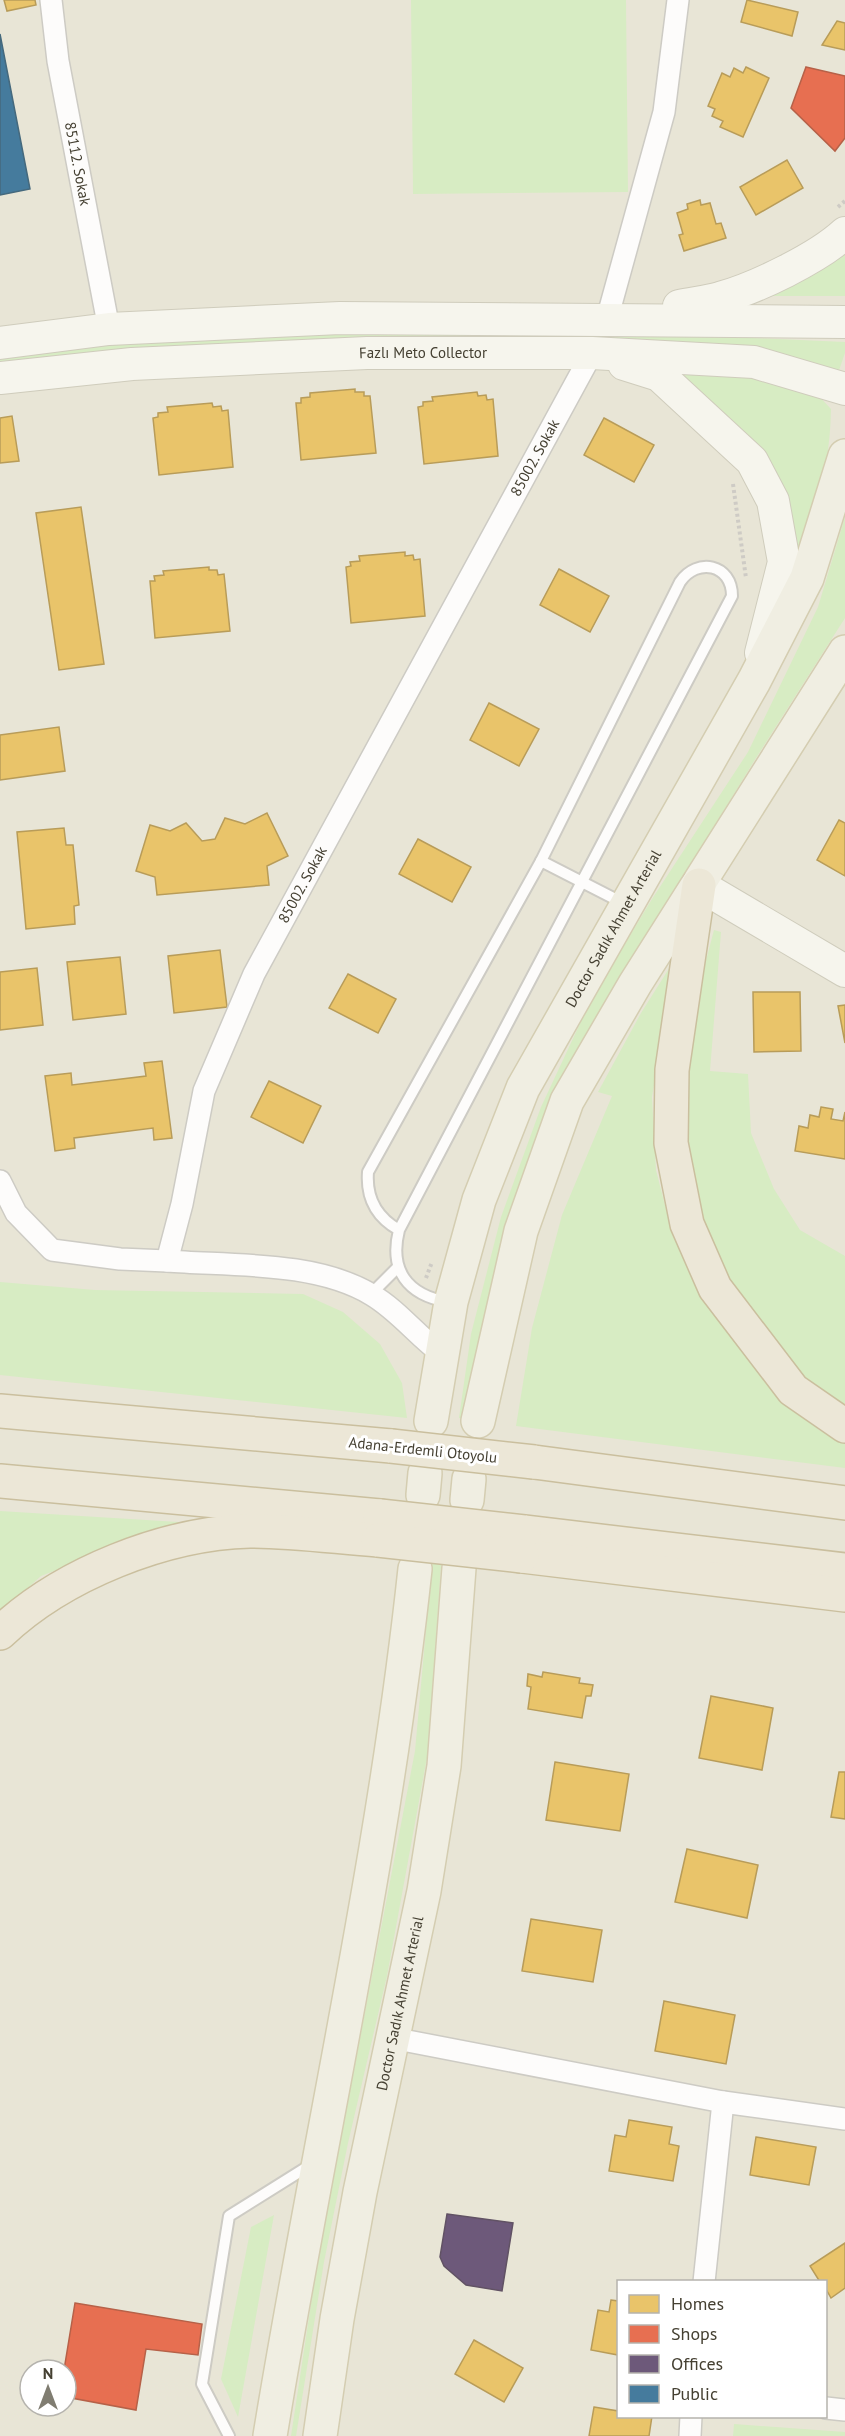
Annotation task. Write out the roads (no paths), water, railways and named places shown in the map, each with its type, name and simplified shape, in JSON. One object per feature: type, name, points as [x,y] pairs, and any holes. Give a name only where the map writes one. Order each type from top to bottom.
[{"type":"highway","points":[[699,885],[672,1070],[671,1143],[687,1224],[716,1288],[793,1390],[845,1426]]},
{"type":"highway","points":[[0,1389],[32,1391],[149,1424]]},
{"type":"highway","name":"Adana-Erdemli Otoyolu","points":[[0,1411],[391,1446],[534,1462],[845,1503]]},
{"type":"highway","points":[[0,1481],[523,1544],[845,1570]]},
{"type":"highway","points":[[0,1633],[18,1616],[79,1577],[176,1540],[250,1531],[379,1528]]},
{"type":"highway","points":[[523,1544],[845,1595]]},
{"type":"main road","points":[[607,319],[721,298],[784,271],[835,243],[845,233]]},
{"type":"main road","points":[[0,343],[109,329],[339,318],[845,322]]},
{"type":"main road","points":[[592,353],[659,375],[752,461],[773,501],[784,562],[754,681]]},
{"type":"main road","name":"Fazlı Meto Collector","points":[[0,378],[132,364],[355,354],[592,353],[754,362],[845,389]]},
{"type":"main road","name":"Doctor Sadık Ahmet Arterial","points":[[430,1421],[451,1302],[479,1200],[523,1088],[754,681],[807,578],[845,456]]},
{"type":"main road","points":[[478,1421],[521,1231],[567,1101],[635,984],[845,652]]},
{"type":"main road","points":[[699,885],[845,971]]},
{"type":"main road","points":[[270,2436],[318,2161],[361,1938],[391,1748],[415,1569]]},
{"type":"main road","name":"Doctor Sadık Ahmet Arterial","points":[[320,2436],[337,2319],[392,2038],[424,1891],[444,1766],[459,1569]]},
{"type":"street","name":"85112. Sokak","points":[[51,0],[58,61],[109,329]]},
{"type":"street","points":[[607,319],[664,112],[678,0]]},
{"type":"street","name":"85002. Sokak","points":[[167,1261],[182,1204],[204,1091],[254,974],[592,353]]},
{"type":"street","points":[[0,1181],[16,1213],[52,1251],[120,1259],[315,1273],[353,1285],[371,1294],[402,1317],[442,1354]]},
{"type":"street","points":[[392,2038],[723,2102],[845,2119]]},
{"type":"street","points":[[704,2280],[723,2102]]},
{"type":"street","points":[[827,2408],[845,2410]]},
{"type":"street","points":[[690,2436],[691,2418]]},
{"type":"lane","points":[[399,1230],[389,1224],[374,1208],[368,1190],[368,1172],[541,861],[680,582],[692,569],[700,566],[717,568],[729,580],[732,596],[399,1230],[396,1242],[398,1267],[411,1287],[421,1294],[451,1302]]},
{"type":"lane","points":[[541,861],[626,904]]},
{"type":"lane","points":[[371,1294],[398,1267]]},
{"type":"lane","points":[[229,2436],[202,2384],[229,2216],[318,2161]]}]
